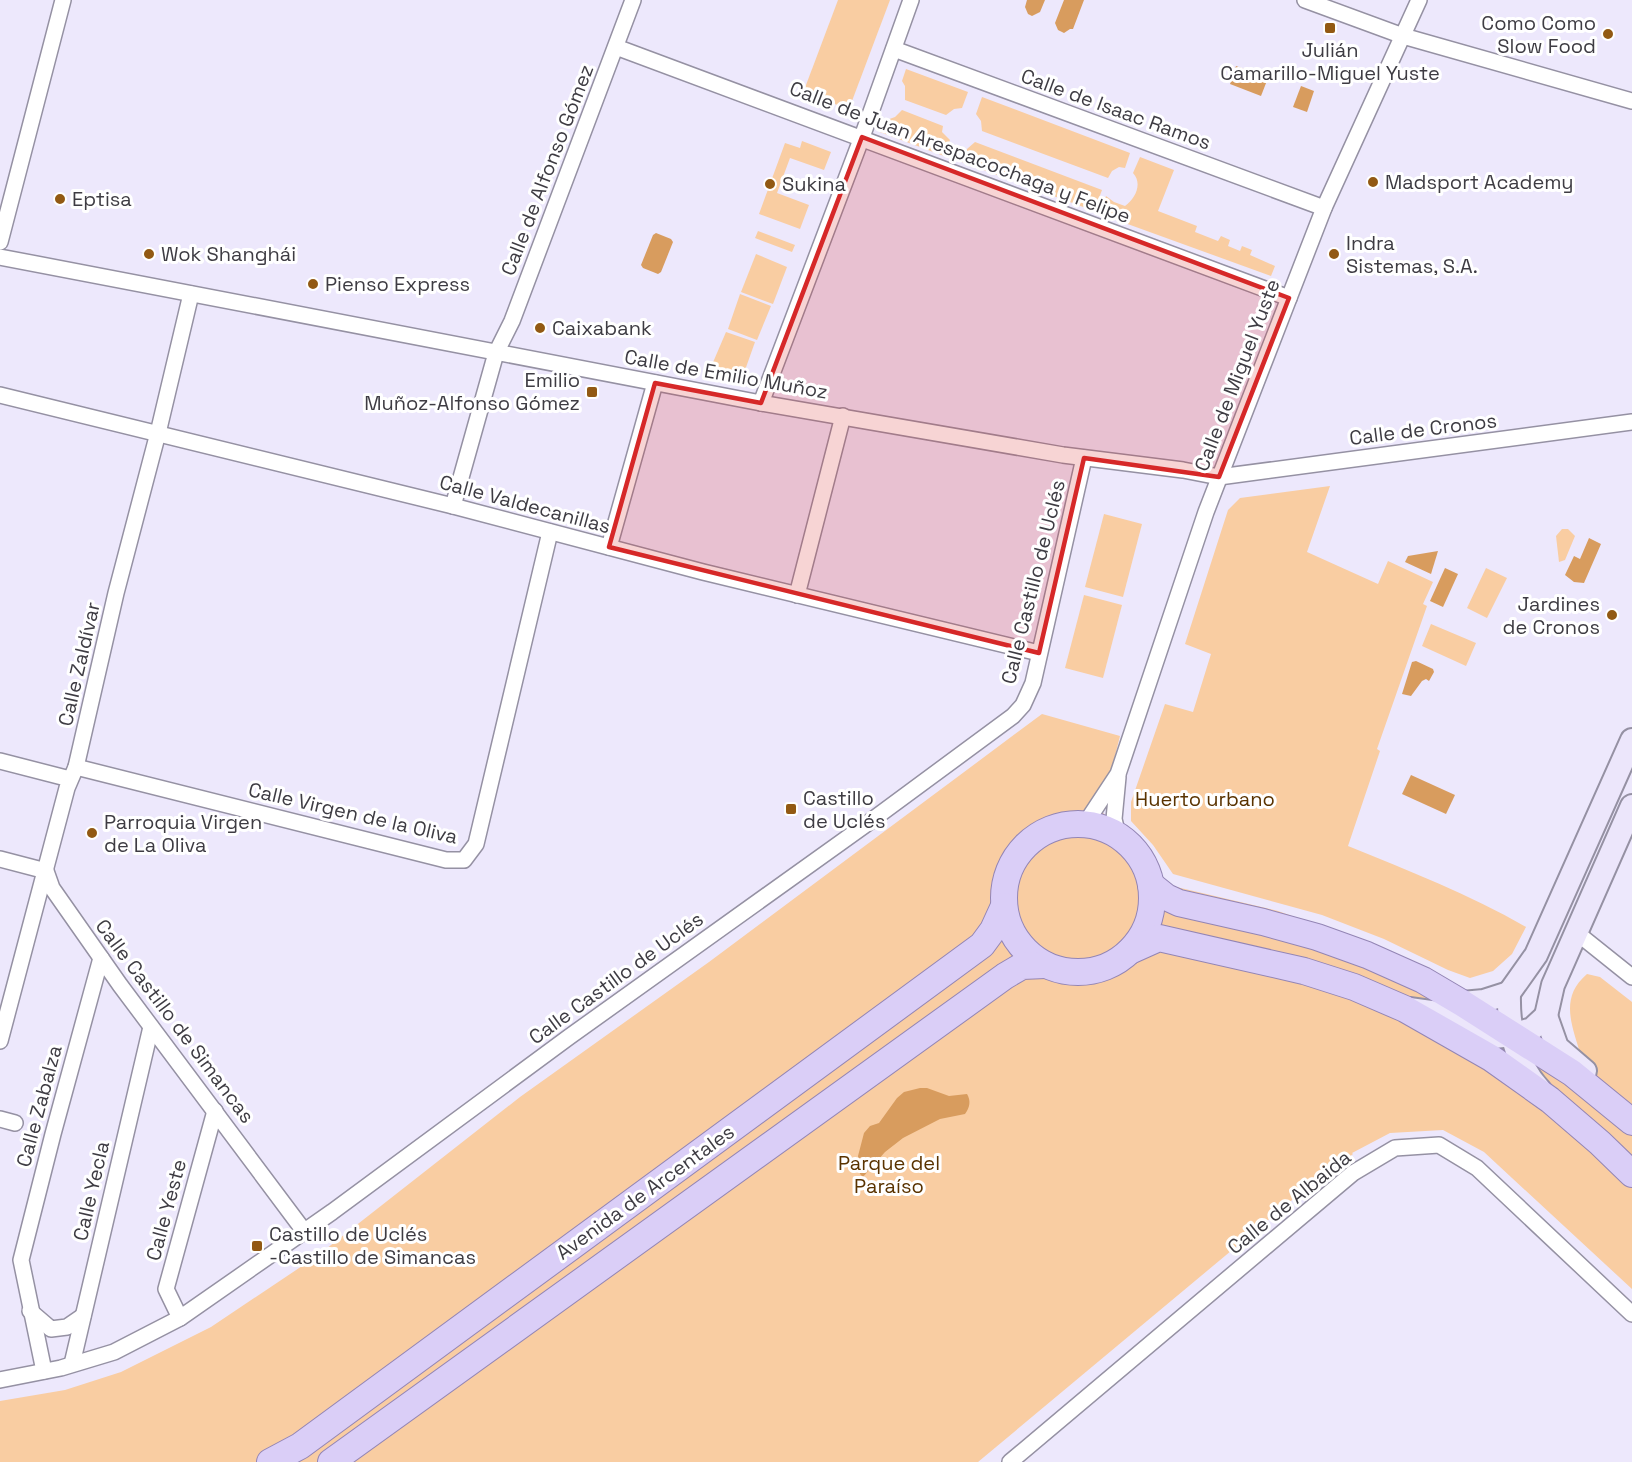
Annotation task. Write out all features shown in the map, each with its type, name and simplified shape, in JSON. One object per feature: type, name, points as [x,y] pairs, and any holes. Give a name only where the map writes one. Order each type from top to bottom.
[{"type":"main road","points":[[1550,1100],[1532,1080],[1521,1063],[1508,1014],[1509,993],[1536,955],[1632,740]]},
{"type":"main road","points":[[1632,806],[1553,986],[1546,1016],[1557,1047],[1632,1111]]},
{"type":"main road","points":[[1069,824],[1085,824],[1102,828],[1118,836],[1139,857],[1151,885],[1152,899],[1148,920],[1139,940],[1120,960],[1103,968],[1083,972],[1062,971],[1029,954],[1017,940],[1008,924],[1004,906],[1007,873],[1015,858],[1038,835],[1069,824]]},
{"type":"main road","points":[[1151,885],[1166,897],[1179,903],[1317,937],[1367,955],[1423,980],[1572,1073],[1632,1122]]},
{"type":"main road","name":"Avenida de Arcentales","points":[[270,1462],[309,1439],[982,945],[993,930],[1004,906]]},
{"type":"main road","points":[[1130,951],[1159,938],[1304,971],[1354,987],[1405,1009],[1491,1058],[1550,1100],[1632,1174]]},
{"type":"main road","name":"Avenida de Arcentales","points":[[331,1462],[1005,976],[1022,966],[1045,964]]},
{"type":"main road","points":[[1462,1003],[1485,1001],[1509,993]]},
{"type":"main road","points":[[1405,1009],[1438,1013],[1479,1035],[1494,1037],[1532,1029],[1546,1016]]},
{"type":"street","points":[[0,242],[63,0]]},
{"type":"street","name":"Calle de Alfonso Gómez","points":[[453,506],[496,353],[512,321],[633,0]]},
{"type":"street","points":[[761,402],[862,137],[910,0]]},
{"type":"street","points":[[1305,0],[1402,36],[1630,95]]},
{"type":"street","name":"Calle de Miguel Yuste","points":[[1118,836],[1114,819],[1118,774],[1219,477],[1324,208],[1419,0]]},
{"type":"street","name":"Calle de Juan Arespacochaga y Felipe","points":[[616,47],[1289,298]]},
{"type":"street","name":"Calle de Isaac Ramos","points":[[894,48],[1324,208]]},
{"type":"street","name":"Calle de Emilio Muñoz","points":[[0,256],[655,383],[1084,458],[1183,470],[1219,477]]},
{"type":"street","name":"Calle Zaldívar","points":[[0,1041],[73,773],[191,294]]},
{"type":"street","points":[[609,547],[655,383]]},
{"type":"street","name":"Calle Valdecanillas","points":[[0,395],[453,506],[797,595],[1039,653]]},
{"type":"street","name":"Calle de Emilio Muñoz","points":[[797,595],[843,416]]},
{"type":"street","name":"Calle de Cronos","points":[[1219,477],[1632,422]]},
{"type":"street","name":"Calle Castillo de Uclés","points":[[0,1380],[114,1352],[180,1318],[304,1231],[1013,716],[1023,705],[1033,683],[1084,458]]},
{"type":"street","name":"Calle Virgen de la Oliva","points":[[0,761],[73,773],[446,860],[464,860],[476,843],[550,532]]},
{"type":"street","name":"Calle de Miguel Yuste","points":[[1085,824],[1118,774]]},
{"type":"street","points":[[0,860],[46,871]]},
{"type":"street","name":"Calle Castillo de Simancas","points":[[46,871],[52,888],[151,1028],[304,1231]]},
{"type":"street","points":[[1577,933],[1632,976]]},
{"type":"street","name":"Calle Zabalza","points":[[44,1371],[21,1260],[101,958]]},
{"type":"street","name":"Calle Yecla","points":[[72,1364],[151,1028]]},
{"type":"street","name":"Calle Yeste","points":[[180,1318],[166,1289],[215,1111]]},
{"type":"street","name":"Calle de Albaida","points":[[1010,1462],[1353,1173],[1395,1148],[1438,1145],[1477,1168],[1632,1314]]},
{"type":"street","points":[[30,1311],[51,1329],[67,1327],[82,1316]]},
{"type":"highlighted area","points":[[862,137],[1289,298],[1219,477],[1084,458],[1039,653],[609,547],[655,383],[761,403]]},
{"type":"green space","points":[[838,0],[890,0],[849,109],[803,93]]},
{"type":"green space","points":[[906,69],[968,92],[962,108],[954,109],[946,115],[905,100],[905,86],[902,81]]},
{"type":"green space","points":[[982,97],[1130,153],[1125,168],[1119,167],[1112,171],[1108,178],[982,131],[981,121],[976,114]]},
{"type":"green space","points":[[902,110],[943,126],[942,132],[950,140],[944,156],[880,132],[884,121],[895,117]]},
{"type":"green space","points":[[802,141],[831,152],[824,170],[790,158],[777,193],[809,205],[800,229],[759,214],[785,143],[800,148]]},
{"type":"green space","points":[[975,142],[1102,190],[1094,211],[962,162],[967,149]]},
{"type":"green space","points":[[1140,157],[1174,170],[1158,211],[1197,226],[1195,232],[1218,241],[1221,236],[1230,240],[1228,246],[1240,251],[1242,246],[1252,250],[1250,255],[1275,266],[1271,276],[1100,214],[1106,196],[1125,206],[1132,199],[1138,186],[1133,173]]},
{"type":"green space","points":[[758,231],[795,245],[792,252],[755,238]]},
{"type":"green space","points":[[756,254],[787,267],[773,304],[741,292]]},
{"type":"green space","points":[[740,294],[771,306],[757,340],[728,329]]},
{"type":"green space","points":[[726,332],[755,342],[744,373],[711,367]]},
{"type":"green space","name":"Huerto urbano","points":[[1330,486],[1307,552],[1378,584],[1388,561],[1433,582],[1423,604],[1427,606],[1377,749],[1380,751],[1348,846],[1461,893],[1526,927],[1512,954],[1493,971],[1470,978],[1448,970],[1384,939],[1322,915],[1173,874],[1153,845],[1131,821],[1131,802],[1165,704],[1193,712],[1211,654],[1185,644],[1228,510],[1240,498]]},
{"type":"green space","points":[[1104,514],[1142,524],[1123,597],[1085,587]]},
{"type":"green space","points":[[1562,529],[1568,529],[1575,536],[1565,560],[1559,562],[1556,536]]},
{"type":"green space","points":[[1486,568],[1507,578],[1487,618],[1467,608]]},
{"type":"green space","points":[[1084,595],[1122,605],[1103,678],[1065,668]]},
{"type":"green space","points":[[1431,624],[1476,643],[1466,666],[1422,646]]},
{"type":"green space","name":"Parque del Paraíso","points":[[1042,714],[1120,736],[1101,811],[1142,851],[1168,885],[1278,911],[1377,947],[1499,1008],[1581,1056],[1570,1012],[1570,1002],[1578,983],[1587,974],[1600,977],[1632,1002],[1632,1289],[1484,1152],[1443,1130],[1390,1133],[1352,1153],[1337,1167],[1334,1165],[978,1462],[0,1462],[0,1401],[65,1390],[121,1372],[211,1327],[317,1256],[520,1097],[709,962]]},
{"type":"shaded area","points":[[1027,0],[1045,0],[1040,12],[1032,16],[1028,14],[1025,7]]},
{"type":"shaded area","points":[[1064,0],[1084,0],[1073,29],[1064,33],[1058,30],[1055,23]]},
{"type":"shaded area","points":[[1236,66],[1268,78],[1261,96],[1230,84]]},
{"type":"shaded area","points":[[1301,86],[1314,91],[1307,112],[1293,107]]},
{"type":"shaded area","points":[[656,233],[673,242],[661,272],[658,274],[641,265],[653,235]]},
{"type":"shaded area","points":[[1589,538],[1601,544],[1584,583],[1574,582],[1565,575],[1574,556],[1580,559]]},
{"type":"shaded area","points":[[1438,551],[1431,574],[1405,562],[1408,556]]},
{"type":"shaded area","points":[[1445,568],[1458,574],[1443,607],[1430,601]]},
{"type":"shaded area","points":[[1416,661],[1433,669],[1434,672],[1429,681],[1426,679],[1422,681],[1411,696],[1402,694],[1412,662]]},
{"type":"shaded area","points":[[1411,775],[1455,795],[1446,814],[1402,794]]},
{"type":"shaded area","points":[[927,1088],[949,1096],[967,1094],[968,1109],[965,1114],[940,1119],[903,1138],[885,1152],[863,1177],[860,1174],[858,1156],[864,1133],[870,1126],[879,1123],[904,1092]]},
{"type":"place","name":"Julián Camarillo-Miguel Yuste","points":[[1330,28]]},
{"type":"place","name":"Como Como Slow Food","points":[[1608,34]]},
{"type":"place","name":"Madsport Academy","points":[[1373,182]]},
{"type":"place","name":"Sukina","points":[[770,184]]},
{"type":"place","name":"Eptisa","points":[[60,199]]},
{"type":"place","name":"Wok Shanghái","points":[[149,254]]},
{"type":"place","name":"Indra Sistemas, S.A.","points":[[1334,254]]},
{"type":"place","name":"Pienso Express","points":[[313,284]]},
{"type":"place","name":"Caixabank","points":[[540,328]]},
{"type":"place","name":"Emilio Muñoz-Alfonso Gómez","points":[[592,392]]},
{"type":"place","name":"Jardines de Cronos","points":[[1612,615]]},
{"type":"place","name":"Castillo de Uclés","points":[[791,809]]},
{"type":"place","name":"Parroquia Virgen de La Oliva","points":[[92,833]]},
{"type":"place","name":"Castillo de Uclés -Castillo de Simancas","points":[[257,1246]]}]
